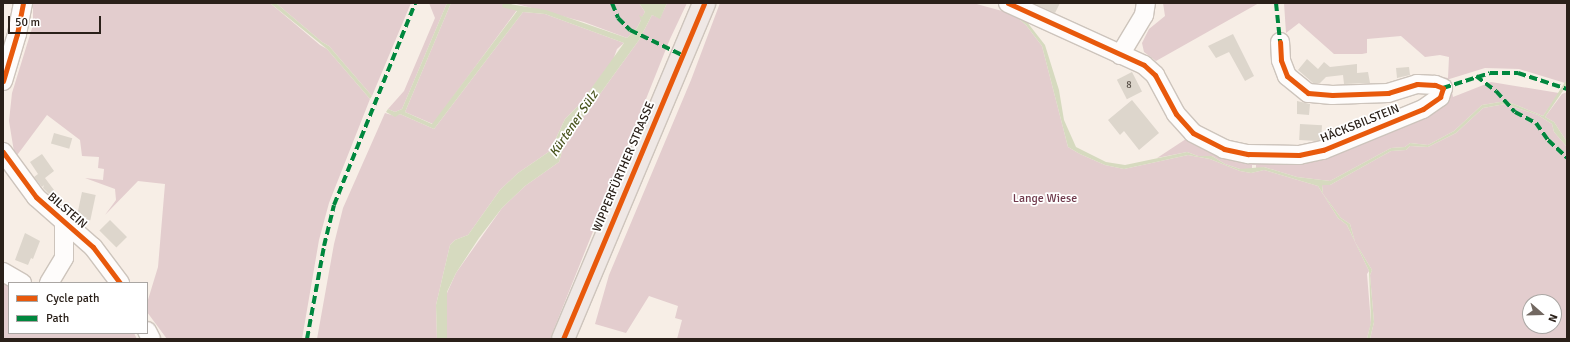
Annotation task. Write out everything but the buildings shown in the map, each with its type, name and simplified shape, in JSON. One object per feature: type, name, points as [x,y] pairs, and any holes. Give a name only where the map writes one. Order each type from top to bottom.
[{"type":"main road","name":"WIPPERFÜRTHER STRASSE","points":[[562,339],[704,3]]},
{"type":"street","points":[[3,80],[17,34],[23,3]]},
{"type":"street","name":"HÄCKSBILSTEIN","points":[[1008,3],[1144,65],[1155,75],[1176,114],[1193,133],[1224,149],[1248,154],[1299,154],[1323,150],[1424,109],[1440,97],[1442,88],[1435,85],[1417,84],[1388,93],[1332,95],[1308,93],[1287,76],[1281,60],[1280,42]]},
{"type":"street","points":[[1120,55],[1144,15],[1146,3]]},
{"type":"street","name":"BILSTEIN","points":[[3,152],[36,197],[93,247],[119,282]]},
{"type":"street","name":"BILSTEIN","points":[[50,282],[64,258],[64,221]]},
{"type":"street","points":[[3,272],[20,282]]},
{"type":"green space","points":[[33,3],[270,3],[320,45],[327,49],[370,99],[329,203],[319,240],[302,339],[167,339],[148,313],[148,300],[158,267],[165,184],[138,181],[105,215],[116,200],[115,189],[85,178],[103,180],[104,169],[98,168],[99,157],[82,156],[80,140],[47,115],[15,158],[9,121],[12,93],[33,25]]},
{"type":"green space","points":[[276,3],[411,3],[372,96],[329,46],[322,42]]},
{"type":"green space","points":[[429,3],[447,3],[402,109],[395,112],[388,109],[404,91],[435,18]]},
{"type":"green space","points":[[451,3],[510,3],[517,10],[433,124],[405,112]]},
{"type":"green space","points":[[513,3],[639,3],[645,12],[637,28],[627,38],[584,22]]},
{"type":"green space","points":[[667,3],[687,3],[670,39],[550,339],[447,339],[447,293],[456,273],[502,208],[525,186],[559,162],[563,148],[571,134],[639,40],[652,15],[660,18]]},
{"type":"green space","name":"Lange Wiese","points":[[720,3],[973,3],[1013,14],[1026,25],[1042,46],[1068,147],[1080,154],[1105,165],[1124,169],[1188,155],[1210,159],[1240,171],[1251,173],[1264,170],[1318,186],[1338,218],[1347,225],[1369,271],[1367,274],[1371,323],[1367,339],[677,339],[682,320],[675,318],[678,306],[649,296],[626,333],[595,324],[609,275],[691,80]]},
{"type":"green space","points":[[1163,3],[1259,3],[1156,61],[1144,52],[1142,43],[1149,29],[1165,16]]},
{"type":"green space","points":[[1284,3],[1567,3],[1567,79],[1565,83],[1519,69],[1485,68],[1443,81],[1412,81],[1432,75],[1448,78],[1449,57],[1440,55],[1425,57],[1401,36],[1367,39],[1367,53],[1334,54],[1299,23],[1286,33]]},
{"type":"green space","points":[[523,12],[545,14],[624,43],[617,49],[613,60],[580,104],[565,119],[550,151],[518,173],[500,190],[468,235],[455,240],[450,245],[436,305],[437,339],[317,339],[334,244],[343,208],[385,113],[395,116],[400,114],[434,129]]},
{"type":"green space","points":[[1491,82],[1559,93],[1543,116],[1506,101],[1482,105],[1454,131],[1428,145],[1410,143],[1405,147],[1391,148],[1330,181],[1297,177],[1264,167],[1256,169],[1256,165],[1252,165],[1252,169],[1240,169],[1225,164],[1212,156],[1198,156],[1187,152],[1157,158],[1189,137],[1295,160],[1449,93],[1452,92],[1453,97]]},
{"type":"green space","points":[[1567,92],[1567,142],[1554,122],[1545,117],[1562,94]]},
{"type":"green space","points":[[1505,104],[1538,115],[1552,124],[1554,132],[1567,147],[1567,339],[1370,339],[1374,322],[1370,275],[1372,270],[1355,242],[1350,224],[1341,218],[1323,194],[1322,185],[1330,185],[1391,151],[1406,150],[1410,146],[1428,147],[1456,133],[1483,108]]},
{"type":"green space","points":[[3,279],[8,282],[8,334],[134,334],[137,339],[3,339]]},
{"type":"water","points":[[270,3],[276,3],[322,42],[329,46],[372,96],[370,99],[327,49]]},
{"type":"water","name":"Kürtener Sülz","points":[[447,3],[451,3],[405,112],[432,124],[517,11],[502,7],[503,3],[546,10],[627,38],[637,28],[641,20],[639,15],[642,17],[645,12],[639,3],[667,3],[660,19],[652,15],[639,40],[571,134],[563,148],[559,162],[525,186],[502,208],[479,238],[456,273],[447,292],[447,339],[437,339],[436,305],[450,245],[455,240],[468,235],[500,190],[518,173],[550,151],[565,119],[580,104],[624,43],[545,14],[523,12],[434,129],[400,114],[395,117],[386,112],[388,109],[395,112],[402,109]]},
{"type":"water","points":[[1013,14],[1019,14],[1045,45],[1059,90],[1064,120],[1076,147],[1106,162],[1125,165],[1187,152],[1198,156],[1212,156],[1225,164],[1240,169],[1264,167],[1297,177],[1330,181],[1391,148],[1405,147],[1410,143],[1428,145],[1454,131],[1482,105],[1506,101],[1543,116],[1567,79],[1567,85],[1545,117],[1554,122],[1567,142],[1567,147],[1554,132],[1552,124],[1538,115],[1505,104],[1483,108],[1456,133],[1428,147],[1410,146],[1406,150],[1391,151],[1330,185],[1322,185],[1323,194],[1318,186],[1264,170],[1251,173],[1240,171],[1210,159],[1188,155],[1124,169],[1105,165],[1068,147],[1042,46],[1026,25]]},
{"type":"water","points":[[1323,194],[1341,218],[1350,224],[1355,241],[1347,225],[1338,218]]},
{"type":"water","points":[[1356,243],[1372,270],[1370,275],[1374,322],[1370,339],[1367,339],[1371,322],[1369,271]]},
{"type":"marked path","points":[[307,339],[324,246],[334,205],[415,3]]},
{"type":"marked path","points":[[612,3],[618,18],[630,30],[682,55]]},
{"type":"marked path","points":[[1276,3],[1280,42]]},
{"type":"marked path","points":[[1443,88],[1490,73],[1518,73],[1567,89]]},
{"type":"marked path","points":[[1476,76],[1496,91],[1515,112],[1536,123],[1548,140],[1567,158]]},
{"type":"cycle path","points":[[3,81],[17,34],[23,3]]},
{"type":"cycle path","points":[[563,339],[704,3]]},
{"type":"cycle path","points":[[1008,3],[1144,65],[1155,75],[1176,114],[1193,133],[1224,149],[1248,154],[1299,155],[1323,150],[1423,109],[1440,97],[1443,88],[1435,85],[1417,84],[1388,93],[1332,95],[1308,93],[1287,76],[1281,60],[1280,42]]},
{"type":"cycle path","points":[[3,152],[36,197],[93,247],[119,282]]}]
